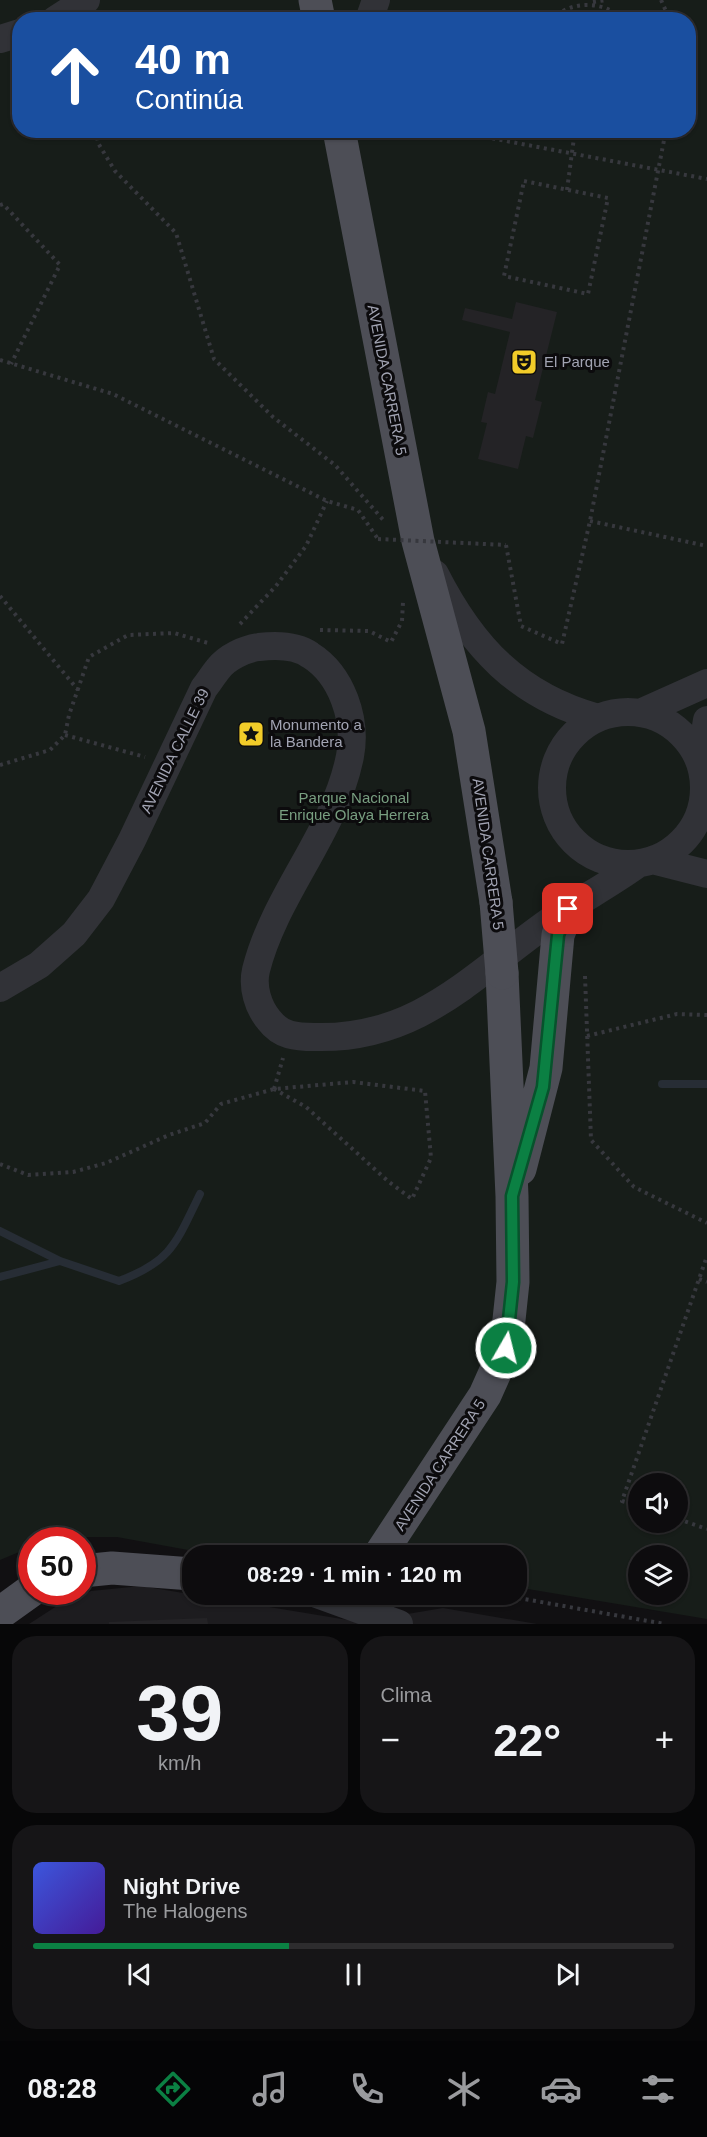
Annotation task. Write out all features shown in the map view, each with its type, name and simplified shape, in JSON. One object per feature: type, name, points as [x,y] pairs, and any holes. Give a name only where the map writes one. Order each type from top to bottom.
[{"type":"main road","name":"AVENIDA CARRERA 5","points":[[340,138],[404,540],[469,731],[495,902],[502,973],[512,1196],[511,1321],[499,1369],[387,1545]]},
{"type":"main road","points":[[512,1196],[544,1077],[558,935],[568,909]]},
{"type":"main road","points":[[96,1570],[112,1568],[182,1573]]},
{"type":"main road","points":[[0,1613],[18,1600]]},
{"type":"street","points":[[67,12],[86,0]]},
{"type":"street","points":[[404,540],[505,672],[555,703],[598,718]]},
{"type":"street","name":"AVENIDA CALLE 39","points":[[0,988],[39,965],[74,934],[101,899],[204,688],[241,639],[291,647],[309,654]]},
{"type":"street","points":[[309,654],[322,664],[346,701],[352,726],[350,756],[338,794],[310,854],[285,899],[256,972],[257,1000],[269,1021],[289,1036],[330,1038],[365,1032],[418,1015],[462,989],[568,909],[645,862],[680,844],[703,823],[705,790],[700,763],[707,720]]},
{"type":"street","points":[[707,683],[640,713],[612,714],[598,718],[582,727],[559,754],[553,772],[551,790],[554,808],[561,825],[585,852],[619,864],[645,862],[707,874]]},
{"type":"street","points":[[640,713],[670,725],[683,735],[700,763]]},
{"type":"street","points":[[358,1605],[381,1611]]},
{"type":"path","points":[[563,12],[572,6],[606,0]]},
{"type":"path","points":[[655,0],[662,1]]},
{"type":"path","points":[[589,2],[606,7],[613,12]]},
{"type":"path","points":[[97,138],[115,171],[176,233],[214,359],[273,417],[335,465],[388,525]]},
{"type":"path","points":[[491,138],[707,179]]},
{"type":"path","points":[[567,190],[574,138]]},
{"type":"path","points":[[0,360],[113,394],[327,501],[358,510],[378,539],[506,545],[521,626],[562,644],[590,521],[664,138]]},
{"type":"path","points":[[524,181],[567,190],[608,198],[588,294],[504,276],[524,181]]},
{"type":"path","points":[[0,205],[3,204],[60,265],[11,364]]},
{"type":"path","points":[[0,765],[50,750],[65,735],[90,657],[128,635],[174,633],[219,647],[241,639],[306,546],[327,501]]},
{"type":"path","points":[[590,521],[707,546]]},
{"type":"path","points":[[0,596],[78,690]]},
{"type":"path","points":[[309,654],[299,635],[327,628],[369,631],[391,642],[402,621],[404,599]]},
{"type":"path","points":[[65,735],[169,763]]},
{"type":"path","points":[[585,968],[591,1140],[634,1187],[707,1222]]},
{"type":"path","points":[[587,1036],[677,1014],[707,1015]]},
{"type":"path","points":[[274,1089],[289,1036]]},
{"type":"path","points":[[0,1164],[28,1175],[73,1172],[106,1163],[169,1135],[205,1123],[221,1104],[274,1089],[353,1082],[425,1090],[431,1158],[412,1199],[389,1182],[352,1146],[306,1107],[274,1089]]},
{"type":"path","points":[[631,1473],[707,1256]]},
{"type":"path","points":[[699,1279],[707,1282]]},
{"type":"path","points":[[628,1483],[622,1500],[628,1502]]},
{"type":"path","points":[[688,1522],[707,1529]]},
{"type":"path","points":[[527,1600],[665,1624]]},
{"type":"shaded area","points":[[141,1586],[182,1593],[182,1605],[257,1605],[360,1622],[443,1608],[537,1624],[29,1624],[58,1605],[96,1605],[96,1590]]},
{"type":"green space","name":"Parque Nacional Enrique Olaya Herrera","points":[[0,0],[707,0],[707,1619],[527,1589],[527,1545],[182,1545],[182,1549],[117,1537],[96,1537],[96,1527],[18,1527],[18,1552],[0,1560]]},
{"type":"building","name":"El Parque","points":[[516,302],[557,312],[535,400],[542,402],[533,438],[526,436],[518,469],[478,459],[487,423],[481,422],[488,392],[495,394],[510,332],[462,320],[465,308],[512,319]]},
{"type":"building","points":[[207,1618],[208,1624],[109,1624],[109,1622]]},
{"type":"waterway","points":[[662,1084],[707,1084]]},
{"type":"waterway","points":[[0,1231],[60,1261],[119,1281],[137,1274],[162,1258],[178,1238],[200,1194]]},
{"type":"waterway","points":[[0,1277],[60,1261]]},
{"type":"place","name":"El Parque","points":[[524,362]]},
{"type":"place","name":"Monumento a la Bandera","points":[[251,734]]},
{"type":"route","points":[[506,1348],[511,1321],[513,1282],[512,1196],[543,1087],[558,935],[568,909]]}]
